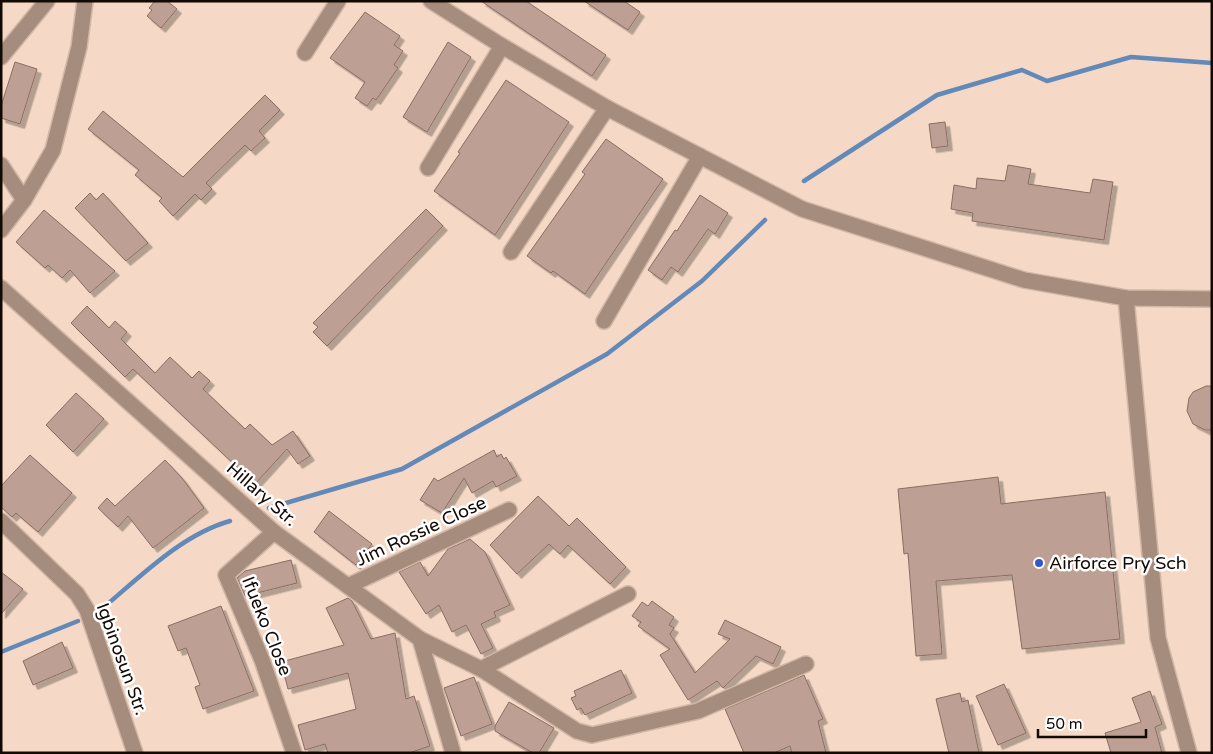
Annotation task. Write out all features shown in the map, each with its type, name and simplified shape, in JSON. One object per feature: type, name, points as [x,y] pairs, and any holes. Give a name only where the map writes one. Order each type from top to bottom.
[{"type":"street","points":[[1,57],[47,1]]},
{"type":"street","points":[[1,230],[24,200],[54,150],[79,47],[85,1]]},
{"type":"street","points":[[305,53],[338,1]]},
{"type":"street","points":[[431,1],[502,46],[607,108],[802,209],[1024,280],[1126,298],[1212,299]]},
{"type":"street","points":[[428,168],[502,46]]},
{"type":"street","points":[[511,252],[607,108]]},
{"type":"street","points":[[604,321],[700,156]]},
{"type":"street","points":[[1,165],[24,200]]},
{"type":"street","name":"Hillary Str.","points":[[1,288],[274,532],[420,639],[481,669],[577,731],[592,735],[698,711],[806,664]]},
{"type":"street","points":[[1126,298],[1158,638],[1189,753]]},
{"type":"street","name":"Jim Rossie Close","points":[[348,586],[509,510]]},
{"type":"street","name":"Igbinosun Str.","points":[[1,521],[77,594],[87,610],[135,753]]},
{"type":"street","name":"Ifueko Close","points":[[274,532],[226,575],[262,660],[294,753]]},
{"type":"street","points":[[481,669],[628,594]]},
{"type":"street","points":[[420,639],[453,753]]},
{"type":"building","points":[[155,1],[167,1],[177,9],[161,28],[147,16],[152,10],[149,8]]},
{"type":"building","points":[[481,1],[526,1],[606,55],[592,76]]},
{"type":"building","points":[[584,1],[624,1],[640,12],[628,30]]},
{"type":"building","points":[[365,12],[400,36],[394,45],[403,51],[394,65],[398,68],[376,100],[373,98],[367,106],[355,98],[365,82],[330,58]]},
{"type":"building","points":[[448,42],[471,57],[427,132],[403,117]]},
{"type":"building","points":[[15,62],[37,69],[20,124],[1,118],[1,106]]},
{"type":"building","points":[[506,80],[569,122],[495,235],[434,191]]},
{"type":"building","points":[[265,95],[280,110],[259,131],[265,138],[251,151],[245,145],[206,183],[212,189],[201,200],[195,194],[173,216],[159,201],[162,198],[135,175],[139,170],[88,129],[103,111],[183,177]]},
{"type":"building","points":[[945,122],[948,146],[932,148],[929,124]]},
{"type":"building","points":[[606,139],[663,179],[585,294],[553,271],[551,273],[527,256],[585,174],[582,172]]},
{"type":"building","points":[[1008,165],[1031,169],[1028,184],[1090,193],[1093,179],[1113,182],[1104,240],[972,221],[973,213],[951,209],[954,185],[976,189],[977,178],[1005,181]]},
{"type":"building","points":[[90,193],[96,200],[103,193],[148,243],[126,261],[75,208]]},
{"type":"building","points":[[700,195],[728,213],[715,234],[708,229],[678,272],[671,267],[662,280],[648,270],[675,230],[677,231]]},
{"type":"building","points":[[426,209],[443,226],[327,346],[313,332],[318,327],[313,323]]},
{"type":"building","points":[[44,210],[115,271],[90,293],[70,270],[62,278],[48,265],[45,268],[16,242]]},
{"type":"building","points":[[87,306],[109,328],[115,321],[127,332],[121,339],[155,373],[170,357],[192,378],[199,371],[210,381],[203,389],[245,429],[250,424],[272,445],[293,431],[310,456],[298,464],[287,449],[255,484],[133,369],[125,377],[71,323]]},
{"type":"building","points":[[1206,386],[1212,386],[1212,430],[1205,430],[1193,424],[1187,411],[1189,398],[1193,392]]},
{"type":"building","points":[[76,393],[104,419],[73,452],[46,425]]},
{"type":"building","points":[[494,450],[497,457],[501,454],[504,459],[506,457],[517,476],[496,487],[493,481],[472,493],[464,478],[442,513],[420,500],[434,478],[438,481]]},
{"type":"building","points":[[30,455],[72,493],[38,532],[16,513],[12,517],[1,507],[1,486]]},
{"type":"building","points":[[165,460],[182,478],[204,508],[153,548],[128,516],[118,527],[98,508],[107,498],[115,506]]},
{"type":"building","points":[[998,477],[1001,504],[1105,492],[1120,639],[1022,649],[1012,575],[936,581],[942,654],[916,656],[908,553],[904,554],[898,489]]},
{"type":"building","points":[[538,496],[569,526],[577,518],[626,567],[610,584],[568,545],[560,554],[549,544],[517,574],[490,545]]},
{"type":"building","points":[[329,511],[372,544],[356,565],[314,532]]},
{"type":"building","points":[[470,539],[485,552],[510,605],[494,612],[496,617],[481,624],[493,648],[481,654],[466,625],[452,632],[439,605],[426,614],[399,572],[420,562],[428,576],[448,549]]},
{"type":"building","points":[[291,560],[297,583],[245,596],[237,578],[245,571]]},
{"type":"building","points":[[1,572],[23,589],[1,614]]},
{"type":"building","points":[[348,598],[352,601],[371,639],[395,633],[406,699],[414,696],[430,746],[409,753],[328,753],[325,744],[305,750],[298,725],[356,709],[348,673],[288,689],[281,662],[344,645],[326,608]]},
{"type":"building","points":[[652,601],[674,617],[669,625],[674,628],[670,634],[695,673],[730,639],[718,634],[725,620],[781,647],[773,664],[756,656],[723,688],[717,681],[688,700],[660,655],[670,649],[638,626],[641,622],[632,616],[642,602],[648,606]]},
{"type":"building","points":[[221,606],[254,691],[203,709],[195,687],[200,685],[186,648],[178,651],[168,626]]},
{"type":"building","points":[[62,642],[73,668],[33,685],[23,661]]},
{"type":"building","points":[[621,670],[632,693],[585,715],[581,708],[577,710],[571,698],[576,696],[574,691]]},
{"type":"building","points":[[804,675],[823,719],[818,721],[826,753],[792,753],[790,746],[774,753],[744,753],[725,709]]},
{"type":"building","points":[[474,677],[492,724],[461,736],[444,688]]},
{"type":"building","points":[[1004,684],[1026,733],[998,745],[976,696]]},
{"type":"building","points":[[1150,691],[1162,724],[1155,727],[1162,753],[1111,753],[1105,733],[1141,722],[1132,698]]},
{"type":"building","points":[[960,693],[962,702],[968,700],[979,753],[949,753],[936,699]]},
{"type":"building","points":[[509,702],[554,728],[539,753],[533,753],[495,731],[495,726]]},
{"type":"waterway","points":[[804,181],[937,95],[1022,70],[1047,81],[1131,57],[1212,63]]},
{"type":"waterway","points":[[269,508],[402,469],[607,354],[702,281],[765,220]]},
{"type":"waterway","points":[[97,613],[143,573],[176,548],[194,537],[230,521]]},
{"type":"waterway","points":[[1,652],[78,621]]},
{"type":"place","name":"Airforce Pry Sch","points":[[1039,563]]}]
